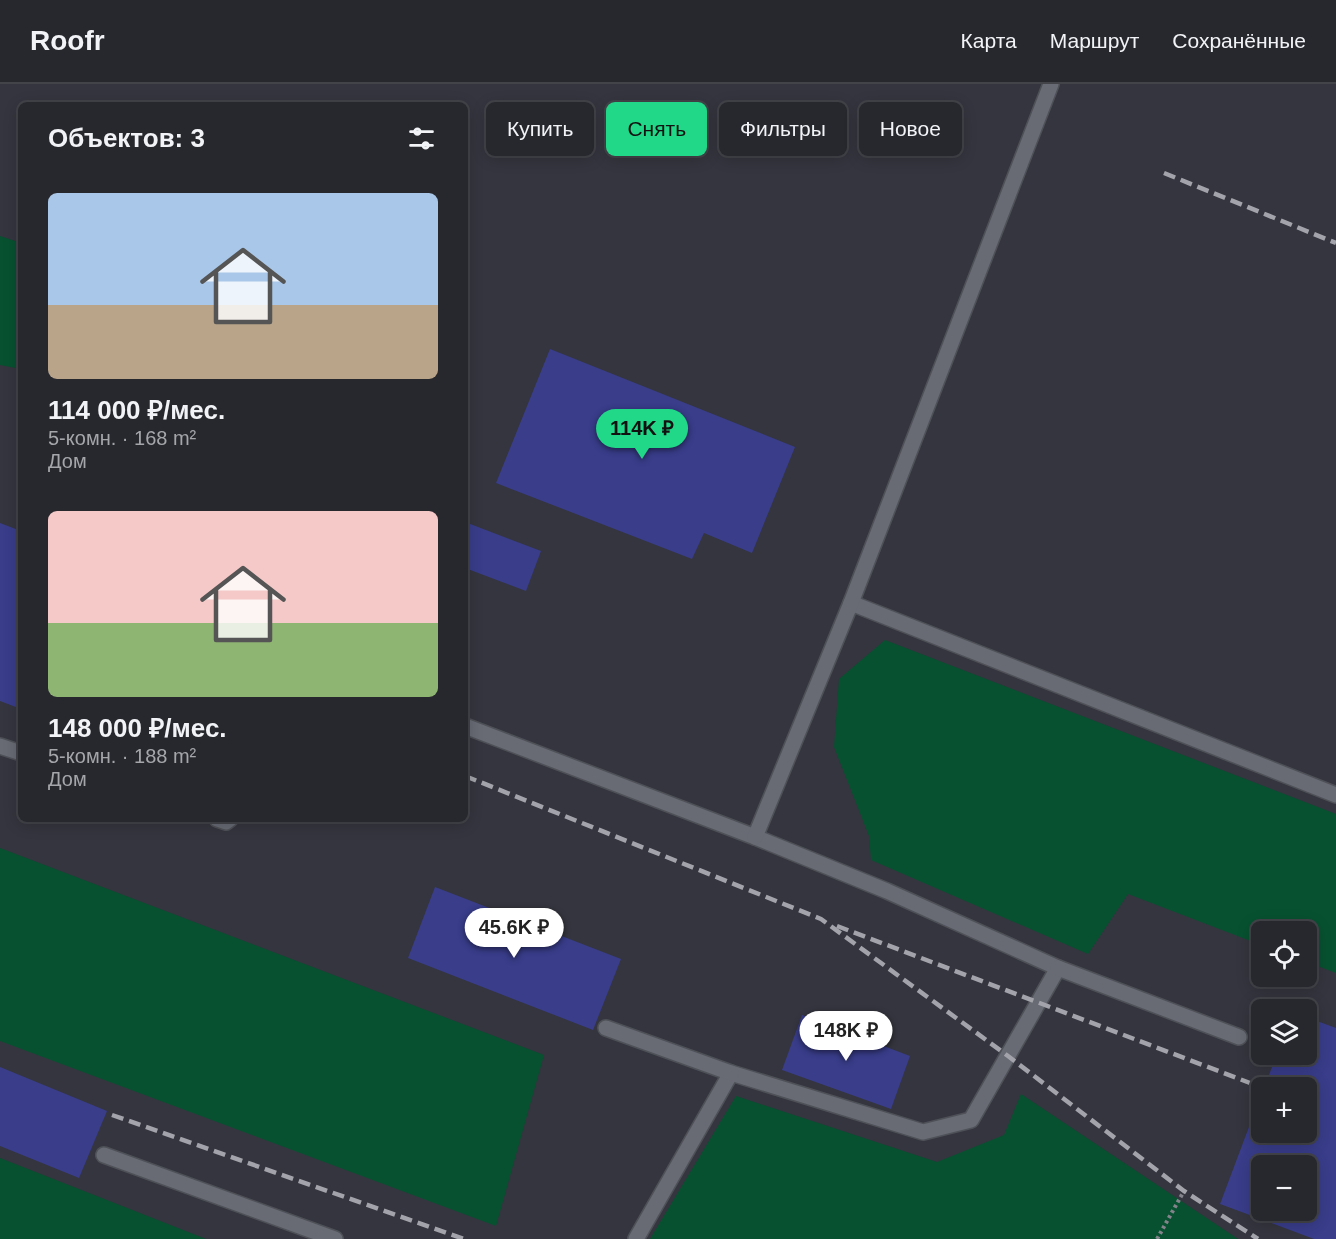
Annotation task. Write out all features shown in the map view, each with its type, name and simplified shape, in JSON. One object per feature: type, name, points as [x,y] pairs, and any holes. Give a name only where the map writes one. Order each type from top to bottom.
[{"type":"lane","points":[[755,837],[851,603],[1051,84]]},
{"type":"lane","points":[[851,603],[1336,795]]},
{"type":"lane","points":[[468,727],[755,837],[887,891],[1058,969],[1239,1037]]},
{"type":"lane","points":[[0,746],[18,752]]},
{"type":"lane","points":[[606,1028],[731,1073],[923,1132],[971,1120],[1058,969]]},
{"type":"lane","points":[[636,1239],[731,1073]]},
{"type":"lane","points":[[104,1155],[335,1239]]},
{"type":"path","points":[[1157,1239],[1184,1191]]},
{"type":"green space","points":[[0,236],[18,242],[18,368],[0,365]]},
{"type":"green space","points":[[885,640],[1336,814],[1336,973],[1317,966],[1317,921],[1251,921],[1251,941],[1128,894],[1088,954],[871,860],[869,836],[834,747],[839,679]]},
{"type":"green space","points":[[0,848],[544,1055],[496,1226],[0,1041]]},
{"type":"green space","points":[[1021,1094],[1238,1239],[650,1239],[736,1096],[937,1162],[1004,1135]]},
{"type":"green space","points":[[0,1158],[206,1239],[0,1239]]},
{"type":"building","points":[[550,349],[795,447],[752,553],[704,533],[692,559],[496,483]]},
{"type":"building","points":[[0,523],[18,530],[18,708],[0,701]]},
{"type":"building","points":[[468,523],[541,551],[526,591],[468,569]]},
{"type":"building","points":[[435,887],[621,959],[593,1030],[408,958]]},
{"type":"building","points":[[802,1015],[910,1056],[891,1109],[782,1070]]},
{"type":"building","points":[[1317,1021],[1336,1028],[1336,1239],[1314,1239],[1266,1221],[1317,1221],[1317,1155],[1251,1155],[1251,1216],[1220,1204],[1251,1122],[1251,1143],[1317,1143],[1317,1077],[1268,1077],[1273,1065],[1317,1065]]},
{"type":"building","points":[[0,1067],[107,1111],[79,1178],[0,1146]]},
{"type":"railway","points":[[1164,173],[1336,243]]},
{"type":"railway","points":[[468,777],[821,919],[1008,1056],[1184,1191],[1258,1239]]},
{"type":"railway","points":[[837,926],[1250,1083]]},
{"type":"railway","points":[[112,1115],[464,1239]]}]
